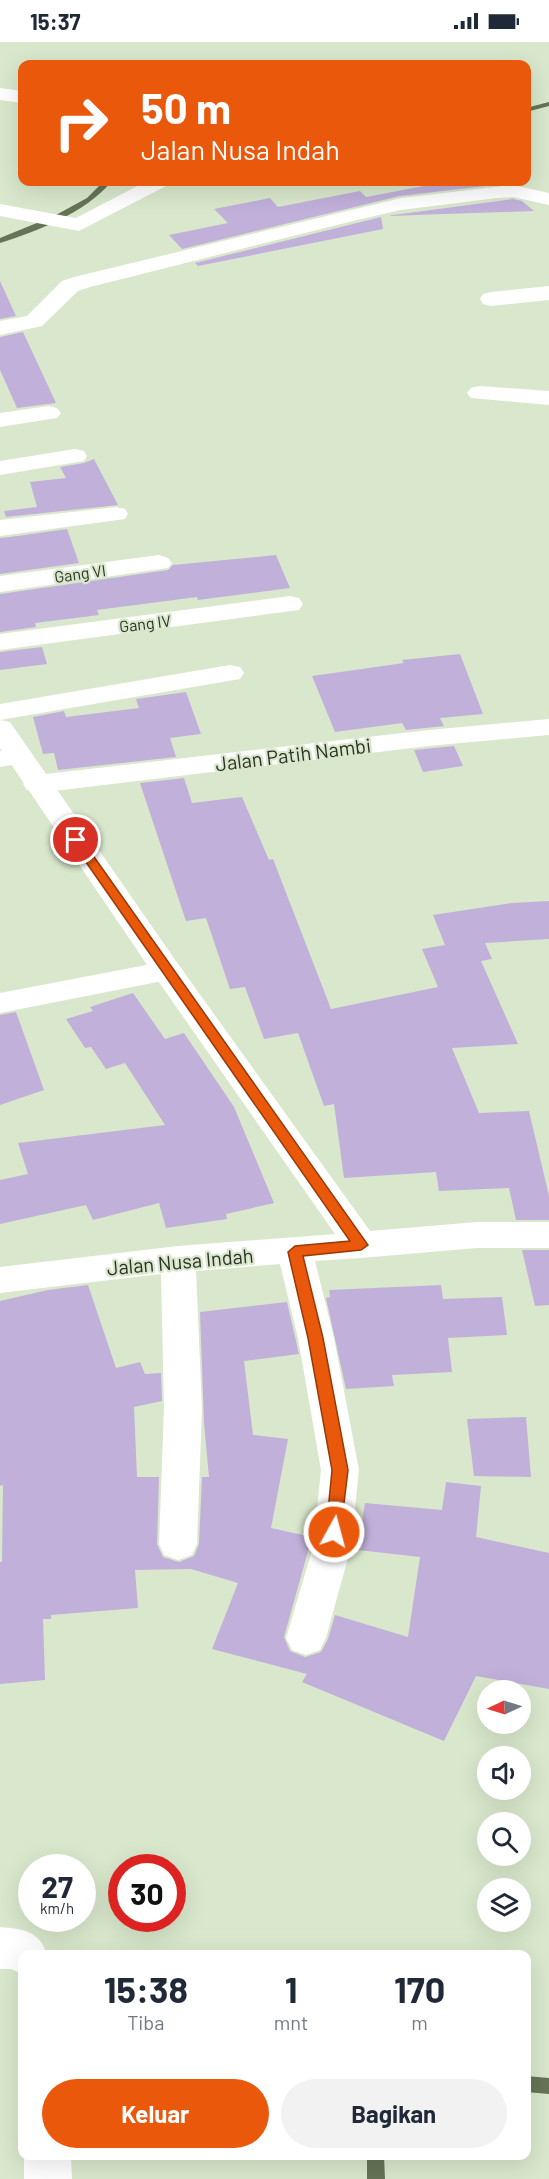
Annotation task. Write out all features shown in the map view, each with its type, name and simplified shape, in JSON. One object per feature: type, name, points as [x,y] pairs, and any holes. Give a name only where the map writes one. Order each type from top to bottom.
[{"type":"street","points":[[0,94],[18,96]]},
{"type":"street","points":[[0,210],[79,225],[150,186]]},
{"type":"street","points":[[0,328],[34,321],[42,316],[61,294],[76,284],[111,273],[357,214],[401,204],[497,192],[513,191],[549,199]]},
{"type":"street","points":[[491,299],[549,293]]},
{"type":"street","points":[[479,393],[549,398]]},
{"type":"street","points":[[0,420],[49,413]]},
{"type":"street","points":[[0,468],[75,456]]},
{"type":"street","points":[[0,528],[116,514]]},
{"type":"street","name":"Gang VI","points":[[0,584],[159,562]]},
{"type":"street","name":"Gang IV","points":[[0,642],[290,604]]},
{"type":"street","points":[[0,712],[230,673]]},
{"type":"street","name":"Jalan Patih Nambi","points":[[37,784],[549,726]]},
{"type":"street","points":[[0,728],[10,758],[37,784],[361,1245]]},
{"type":"street","points":[[0,1003],[167,971]]},
{"type":"street","name":"Jalan Nusa Indah","points":[[0,1280],[178,1259],[295,1252],[477,1235],[549,1235]]},
{"type":"street","points":[[295,1252],[325,1382],[340,1470],[332,1547],[306,1638]]},
{"type":"street","points":[[178,1259],[183,1408],[178,1544]]},
{"type":"street","points":[[0,1948],[20,1950]]},
{"type":"street","points":[[48,2160],[48,2179]]},
{"type":"building","points":[[424,186],[485,186],[400,196],[182,249],[169,235],[228,223],[214,209],[270,198],[278,207],[360,191],[366,197]]},
{"type":"building","points":[[513,199],[522,201],[534,211],[386,216]]},
{"type":"building","points":[[381,217],[383,229],[198,266],[195,263]]},
{"type":"building","points":[[0,281],[16,316],[0,319]]},
{"type":"building","points":[[23,332],[56,403],[17,408],[0,370],[0,337]]},
{"type":"building","points":[[94,459],[118,505],[6,517],[4,511],[37,507],[30,482],[66,478],[60,467]]},
{"type":"building","points":[[67,529],[79,563],[0,574],[0,538]]},
{"type":"building","points":[[276,555],[290,588],[97,610],[99,615],[35,623],[36,627],[0,632],[0,594],[168,570],[173,565]]},
{"type":"building","points":[[42,647],[47,664],[0,670],[0,652]]},
{"type":"building","points":[[460,654],[483,714],[440,718],[444,726],[406,730],[402,723],[335,732],[312,676],[404,663],[402,660]]},
{"type":"building","points":[[186,692],[201,734],[170,738],[176,757],[58,770],[54,753],[43,754],[33,717],[64,711],[66,717],[139,708],[136,699]]},
{"type":"building","points":[[454,746],[463,766],[423,772],[414,750]]},
{"type":"building","points":[[184,778],[192,803],[242,797],[269,860],[273,859],[331,1009],[438,987],[422,949],[445,945],[433,915],[512,903],[549,901],[549,939],[485,943],[492,959],[481,961],[518,1044],[452,1048],[479,1113],[529,1111],[549,1196],[549,1220],[516,1220],[509,1188],[439,1191],[436,1172],[344,1178],[334,1104],[324,1106],[298,1033],[264,1039],[245,987],[230,989],[206,918],[186,921],[140,783]]},
{"type":"building","points":[[133,993],[165,1039],[184,1033],[234,1107],[274,1203],[226,1214],[227,1219],[166,1228],[159,1203],[93,1220],[86,1205],[0,1224],[0,1180],[28,1174],[18,1143],[165,1125],[125,1063],[106,1069],[91,1047],[85,1048],[66,1019],[93,1011],[90,1007]]},
{"type":"building","points":[[16,1012],[44,1090],[0,1105],[0,1015]]},
{"type":"building","points":[[522,1250],[549,1250],[549,1305],[535,1306]]},
{"type":"building","points":[[88,1285],[116,1368],[140,1362],[145,1374],[161,1373],[162,1401],[134,1407],[137,1477],[159,1477],[157,1544],[163,1557],[179,1562],[194,1556],[199,1544],[202,1477],[209,1477],[204,1423],[200,1312],[287,1302],[299,1354],[244,1361],[253,1435],[288,1439],[271,1528],[312,1537],[284,1637],[290,1651],[305,1657],[321,1652],[328,1639],[335,1615],[408,1637],[420,1557],[358,1550],[365,1503],[442,1510],[446,1482],[481,1486],[476,1537],[549,1553],[549,1689],[531,1686],[531,1680],[498,1680],[476,1676],[444,1741],[302,1682],[307,1674],[212,1649],[238,1583],[191,1569],[135,1570],[138,1608],[51,1615],[51,1619],[43,1619],[45,1680],[0,1684],[0,1562],[2,1562],[3,1485],[0,1486],[0,1301],[48,1290]]},
{"type":"building","points":[[441,1285],[443,1299],[502,1297],[507,1335],[448,1338],[452,1372],[392,1375],[394,1386],[346,1389],[326,1298],[330,1297],[329,1290]]},
{"type":"building","points":[[526,1417],[531,1477],[474,1476],[467,1419]]},
{"type":"waterway","points":[[531,109],[549,104]]},
{"type":"waterway","points":[[0,241],[57,218],[90,200],[103,186]]},
{"type":"waterway","points":[[531,2084],[549,2086]]},
{"type":"waterway","points":[[376,2160],[376,2179]]},
{"type":"route","points":[[76,840],[361,1245],[295,1252],[332,1415],[340,1470],[334,1532]]}]
